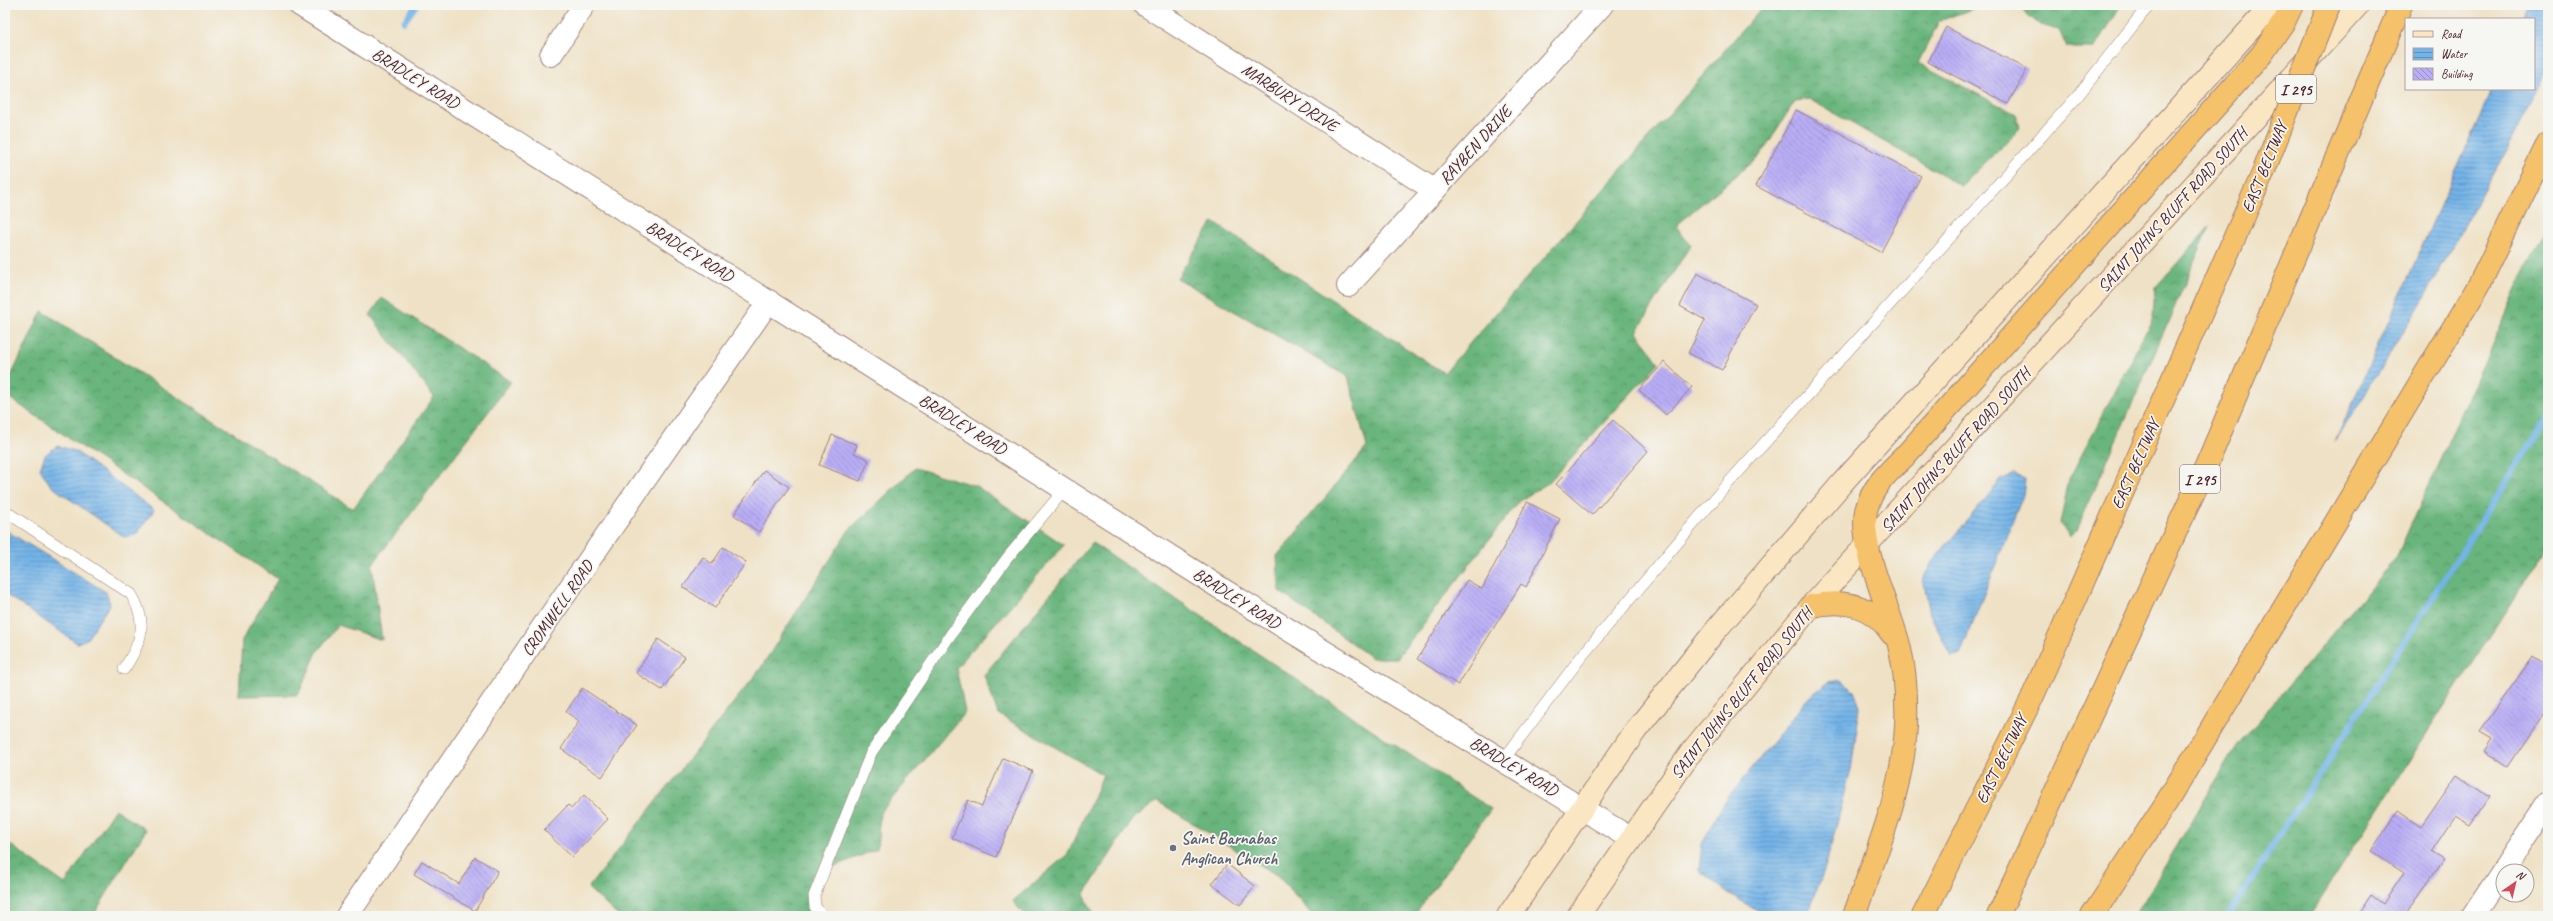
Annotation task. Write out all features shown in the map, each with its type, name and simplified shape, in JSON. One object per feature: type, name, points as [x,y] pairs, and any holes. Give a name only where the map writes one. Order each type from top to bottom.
[{"type":"highway","points":[[1854,916],[1887,818],[1901,766],[1906,727],[1906,684],[1899,644],[1877,582],[1865,526],[1866,510],[1883,477],[1904,457],[2262,54],[2285,20],[2292,5]]},
{"type":"highway","name":"EAST BELTWAY","points":[[1923,916],[2032,698],[2263,172],[2329,5]]},
{"type":"highway","name":"I 295","points":[[1998,916],[2207,464],[2401,5]]},
{"type":"highway","points":[[2092,916],[2166,803],[2479,285],[2548,143]]},
{"type":"highway","points":[[1811,606],[1831,602],[1844,602],[1867,610],[1887,627],[1899,644]]},
{"type":"main road","points":[[1508,916],[1582,806],[1636,730],[1721,624],[1843,482],[2272,5]]},
{"type":"main road","name":"SAINT JOHNS BLUFF ROAD SOUTH","points":[[1578,916],[1630,838],[1692,751],[1811,606],[2358,5]]},
{"type":"street","name":"BRADLEY ROAD","points":[[300,5],[1225,591],[1582,806],[1630,838]]},
{"type":"street","points":[[551,55],[584,5]]},
{"type":"street","name":"MARBURY DRIVE","points":[[1145,5],[1434,190]]},
{"type":"street","name":"RAYBEN DRIVE","points":[[1348,286],[1602,5]]},
{"type":"street","name":"CROMWELL ROAD","points":[[347,916],[544,625],[769,301]]},
{"type":"street","points":[[2473,916],[2548,802]]},
{"type":"lane","points":[[1504,759],[1581,657],[1723,489],[2076,98],[2149,5]]},
{"type":"lane","points":[[824,916],[815,906],[814,896],[872,753],[951,634],[1008,558],[1065,489]]},
{"type":"lane","points":[[5,511],[131,594],[137,604],[141,622],[141,636],[136,650],[124,669]]},
{"type":"green space","points":[[1764,5],[1983,5],[1939,21],[1918,63],[2016,114],[2020,128],[1962,186],[1809,99],[1795,101],[1759,157],[1677,224],[1681,235],[1691,244],[1637,332],[1659,363],[1548,483],[1519,501],[1397,658],[1372,658],[1279,591],[1277,556],[1367,447],[1348,377],[1177,278],[1213,222],[1444,373]]},
{"type":"green space","points":[[2016,5],[2121,5],[2095,48],[2067,48],[2059,30],[2040,25]]},
{"type":"green space","points":[[2210,226],[2077,530],[2069,537],[2060,523],[2069,479],[2153,318],[2155,288]]},
{"type":"green space","points":[[2548,233],[2548,545],[2309,916],[2135,916],[2235,749],[2396,558],[2526,269]]},
{"type":"green space","points":[[382,298],[511,382],[372,565],[382,640],[338,625],[317,652],[298,695],[239,696],[242,640],[278,579],[5,395],[5,389],[42,311],[353,509],[434,397],[370,315]]},
{"type":"green space","points":[[915,468],[976,486],[1064,545],[956,668],[965,712],[880,813],[877,849],[811,876],[814,916],[618,916],[588,888],[760,669],[849,530]]},
{"type":"green space","points":[[1092,543],[1491,809],[1414,916],[1313,916],[1278,876],[1157,801],[1132,820],[1084,895],[1095,916],[1025,916],[1013,901],[1068,854],[1103,775],[998,714],[984,675]]},
{"type":"green space","points":[[115,809],[146,830],[93,916],[5,916],[5,841],[65,884]]},
{"type":"water","points":[[2526,5],[2548,5],[2548,70],[2507,149],[2420,305],[2335,442],[2492,90],[2535,90],[2535,18],[2522,18]]},
{"type":"water","points":[[57,446],[75,451],[154,510],[136,535],[124,537],[51,486],[40,469],[45,455]]},
{"type":"water","points":[[2015,474],[2025,480],[2023,495],[1960,655],[1951,656],[1930,614],[1923,579],[1932,562],[2002,479]]},
{"type":"water","points":[[5,530],[106,592],[110,604],[87,639],[77,643],[5,594]]},
{"type":"water","points":[[1842,680],[1854,691],[1860,707],[1851,770],[1825,868],[1807,916],[1765,916],[1727,892],[1699,870],[1702,844],[1724,803],[1808,698],[1829,682]]},
{"type":"building","points":[[1946,27],[2027,69],[2008,104],[1928,62]]},
{"type":"building","points":[[1796,110],[1921,176],[1881,252],[1756,186]]},
{"type":"building","points":[[1697,273],[1756,304],[1722,370],[1688,353],[1705,320],[1680,306]]},
{"type":"building","points":[[1664,362],[1692,387],[1666,415],[1639,390]]},
{"type":"building","points":[[1613,420],[1648,451],[1592,515],[1556,484]]},
{"type":"building","points":[[832,435],[857,445],[854,453],[869,460],[860,481],[819,465]]},
{"type":"building","points":[[764,470],[789,487],[759,532],[734,515]]},
{"type":"building","points":[[1527,502],[1560,519],[1526,587],[1521,584],[1458,685],[1417,659],[1467,580],[1482,589]]},
{"type":"building","points":[[723,547],[746,562],[715,608],[683,587],[703,557],[712,564]]},
{"type":"building","points":[[658,639],[685,657],[662,690],[636,673]]},
{"type":"building","points":[[2533,656],[2548,666],[2548,707],[2508,767],[2484,751],[2492,739],[2480,732]]},
{"type":"building","points":[[582,688],[637,725],[602,777],[561,749],[579,721],[566,712]]},
{"type":"building","points":[[1003,758],[1033,771],[996,857],[952,838],[968,800],[982,806]]},
{"type":"building","points":[[2457,775],[2489,797],[2470,825],[2455,816],[2431,852],[2444,860],[2404,916],[2357,916],[2371,895],[2383,904],[2404,873],[2371,851],[2398,811],[2421,827]]},
{"type":"building","points":[[584,795],[608,819],[572,857],[544,830],[568,805],[572,808]]},
{"type":"building","points":[[475,857],[498,871],[475,911],[414,874],[422,861],[459,884]]},
{"type":"building","points":[[1227,864],[1255,886],[1240,905],[1212,884]]},
{"type":"waterway","points":[[404,22],[416,5]]},
{"type":"waterway","points":[[2228,916],[2548,417]]},
{"type":"place","name":"Saint Barnabas Anglican Church","points":[[1173,848]]}]
